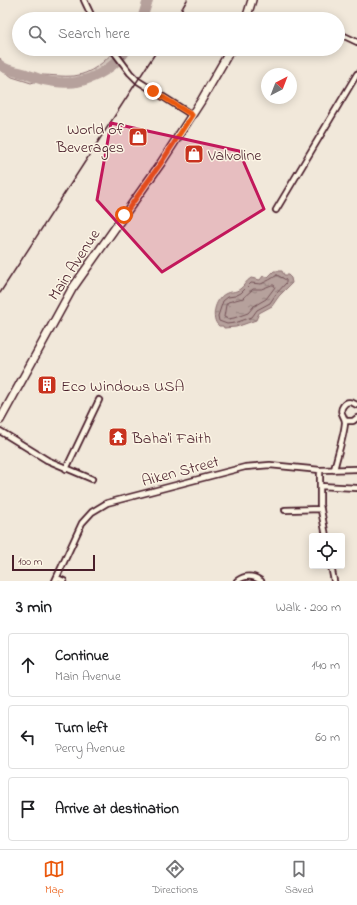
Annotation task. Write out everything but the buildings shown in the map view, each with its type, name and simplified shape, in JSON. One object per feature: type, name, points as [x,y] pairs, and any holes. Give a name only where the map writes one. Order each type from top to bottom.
[{"type":"main road","points":[[248,12],[252,0]]},
{"type":"main road","name":"Main Avenue","points":[[0,420],[72,288],[142,191],[192,115],[227,56]]},
{"type":"street","points":[[84,0],[90,12]]},
{"type":"street","points":[[345,36],[357,42]]},
{"type":"street","points":[[117,56],[138,81],[192,115]]},
{"type":"street","points":[[276,210],[357,74]]},
{"type":"street","points":[[66,469],[99,400]]},
{"type":"street","points":[[334,470],[346,422],[341,412],[343,405],[352,402],[357,405]]},
{"type":"street","points":[[346,422],[353,421],[357,418]]},
{"type":"street","points":[[0,431],[47,460],[92,479]]},
{"type":"street","name":"Aiken Street","points":[[56,579],[86,518],[97,508],[107,503],[245,466],[270,465],[320,470],[357,469]]},
{"type":"street","points":[[320,470],[321,509],[325,533]]},
{"type":"street","points":[[320,486],[357,488]]},
{"type":"street","points":[[285,510],[321,509]]},
{"type":"street","points":[[332,569],[334,581]]},
{"type":"street","points":[[237,581],[246,576],[254,577],[261,581]]},
{"type":"street","points":[[56,579],[64,581]]},
{"type":"highlighted area","points":[[111,123],[239,151],[264,209],[162,272],[97,200]]},
{"type":"shaded area","points":[[109,56],[116,56],[110,63],[93,75],[74,81],[42,80],[31,83],[12,77],[0,68],[0,58],[9,69],[31,78],[37,75],[74,76],[92,70]]},
{"type":"water","points":[[274,271],[282,271],[284,275],[288,275],[291,278],[292,283],[279,296],[272,306],[259,313],[256,320],[236,327],[224,328],[216,323],[214,314],[216,304],[222,297],[227,293],[238,290],[251,278],[260,280],[263,276],[268,277]]},
{"type":"waterway","points":[[144,12],[148,0]]},
{"type":"waterway","points":[[0,65],[8,70],[23,73],[43,80],[74,83],[92,78],[112,66],[122,56]]},
{"type":"railway","points":[[180,12],[187,0]]},
{"type":"railway","points":[[0,293],[153,56]]},
{"type":"place","name":"World of Beverages","points":[[138,137]]},
{"type":"place","name":"Valvoline","points":[[194,154]]},
{"type":"place","name":"Eco Windows USA","points":[[47,385]]},
{"type":"place","name":"Baha'i Faith","points":[[118,437]]},
{"type":"route","points":[[124,215],[134,203],[192,115],[153,91]]}]
